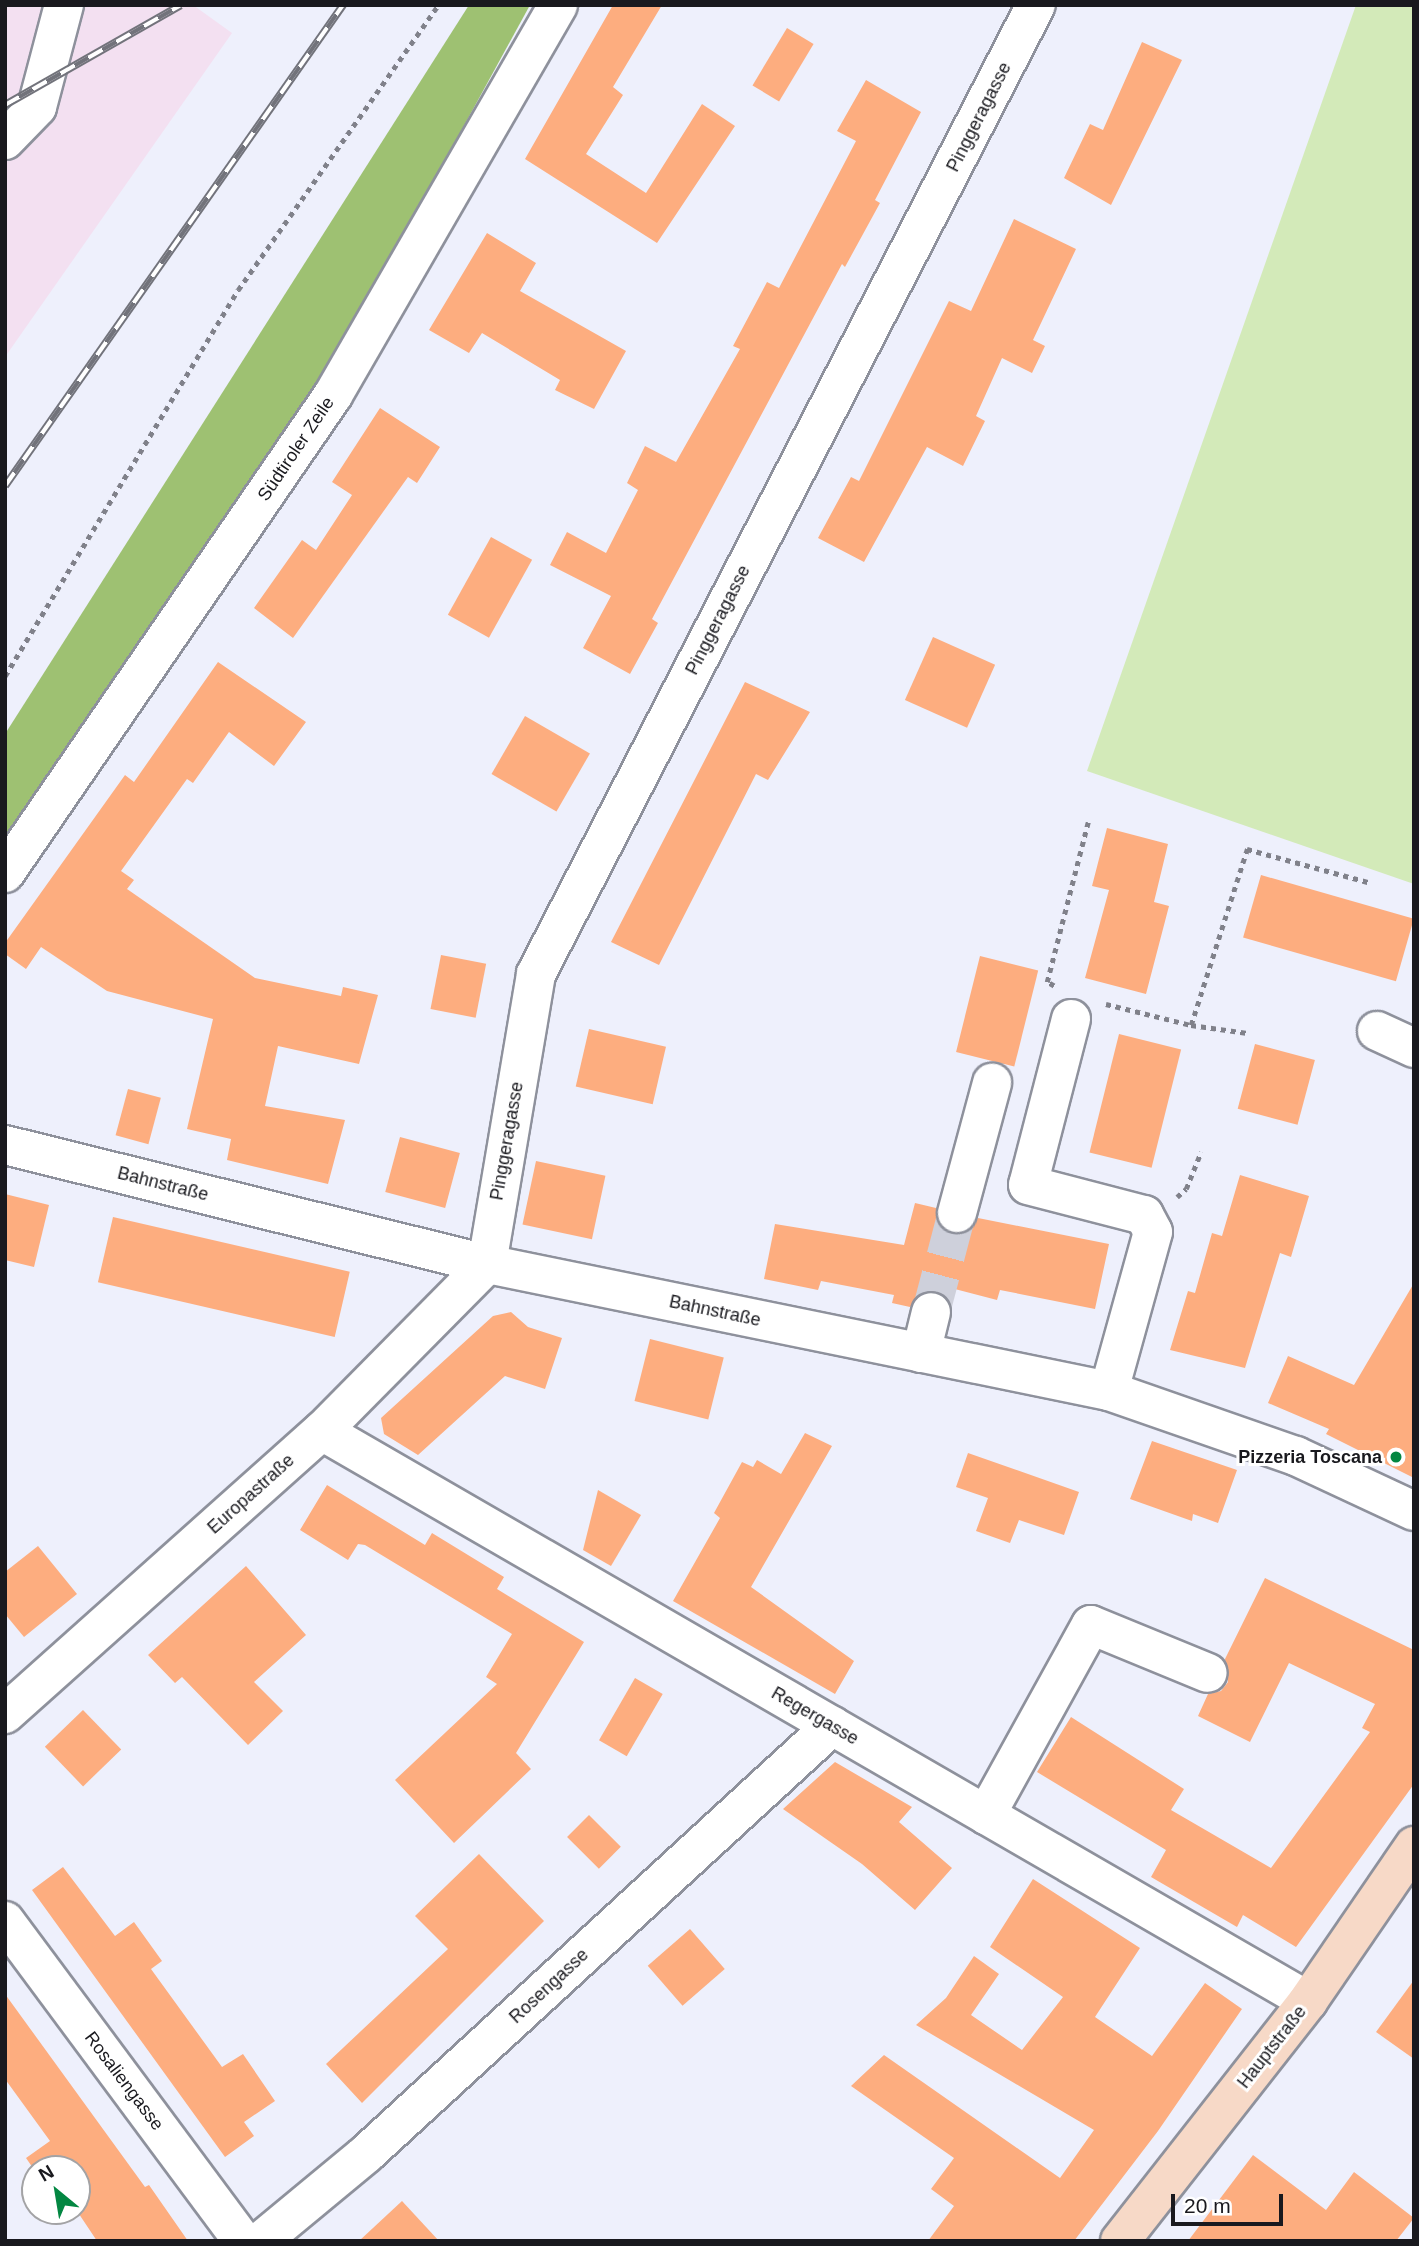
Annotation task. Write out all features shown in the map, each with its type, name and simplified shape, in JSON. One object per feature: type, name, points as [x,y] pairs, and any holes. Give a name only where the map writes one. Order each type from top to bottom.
[{"type":"main road","name":"Hauptstraße","points":[[1120,2241],[1308,2001],[1414,1846]]},
{"type":"street","points":[[5,140],[37,107],[64,5]]},
{"type":"street","name":"Südtiroler Zeile","points":[[5,873],[333,395],[558,5]]},
{"type":"street","name":"Pinggeragasse","points":[[487,1264],[536,974],[1036,5]]},
{"type":"street","points":[[1073,1007],[1028,1185],[1144,1215],[1153,1232],[1109,1391]]},
{"type":"street","points":[[1377,1031],[1414,1048]]},
{"type":"street","points":[[957,1213],[992,1083]]},
{"type":"street","name":"Bahnstraße","points":[[5,1145],[487,1264],[1109,1391],[1296,1456],[1414,1511]]},
{"type":"street","name":"Europastraße","points":[[5,1714],[322,1431],[487,1264]]},
{"type":"street","points":[[921,1353],[932,1312]]},
{"type":"street","name":"Regergasse","points":[[322,1431],[1308,2001]]},
{"type":"street","points":[[986,1815],[1091,1625],[1208,1673]]},
{"type":"street","name":"Rosengasse","points":[[261,2241],[366,2154],[832,1726]]},
{"type":"street","name":"Rosaliengasse","points":[[5,1922],[243,2241]]},
{"type":"path","points":[[5,676],[238,290],[438,5]]},
{"type":"path","points":[[1088,822],[1047,982],[1073,1007],[1247,1033]]},
{"type":"path","points":[[1191,1025],[1247,849],[1371,883]]},
{"type":"shaded area","points":[[5,5],[193,5],[232,33],[5,357]]},
{"type":"green space","points":[[469,5],[530,5],[354,327],[176,600],[5,843],[5,734]]},
{"type":"green space","points":[[1356,5],[1414,5],[1414,884],[1087,771]]},
{"type":"building","points":[[613,5],[662,5],[613,87],[623,95],[586,154],[646,193],[702,104],[735,126],[657,243],[525,159]]},
{"type":"building","points":[[787,28],[814,44],[779,101],[752,85]]},
{"type":"building","points":[[1142,42],[1182,60],[1111,205],[1064,178],[1090,124],[1103,130]]},
{"type":"building","points":[[866,80],[921,112],[875,200],[880,203],[845,267],[842,264],[652,619],[658,623],[630,674],[583,648],[611,596],[550,565],[567,532],[606,553],[638,490],[627,483],[645,446],[676,462],[740,349],[733,346],[767,282],[779,288],[856,141],[837,131]]},
{"type":"building","points":[[1014,219],[1076,249],[1033,340],[1045,346],[1032,373],[1002,358],[976,416],[985,421],[963,466],[927,447],[864,562],[818,538],[851,477],[859,481],[949,301],[971,311]]},
{"type":"building","points":[[487,233],[536,263],[520,291],[626,351],[594,409],[555,390],[560,380],[482,333],[469,353],[429,330]]},
{"type":"building","points":[[380,408],[440,447],[417,483],[408,477],[293,638],[254,608],[302,540],[316,550],[352,495],[332,482]]},
{"type":"building","points":[[491,537],[532,560],[489,638],[448,615]]},
{"type":"building","points":[[933,637],[995,665],[967,728],[905,700]]},
{"type":"building","points":[[218,662],[306,722],[274,766],[229,732],[193,783],[187,779],[121,871],[134,880],[127,889],[255,978],[341,996],[343,987],[378,995],[359,1064],[278,1046],[265,1106],[345,1120],[328,1184],[227,1160],[231,1139],[187,1129],[213,1019],[107,991],[41,947],[26,969],[5,954],[5,943],[125,775],[134,782]]},
{"type":"building","points":[[745,682],[810,712],[768,780],[756,774],[659,965],[611,942]]},
{"type":"building","points":[[525,716],[590,754],[556,812],[492,774]]},
{"type":"building","points":[[1107,828],[1168,844],[1154,902],[1169,906],[1146,994],[1085,978],[1109,890],[1092,886]]},
{"type":"building","points":[[1261,875],[1414,919],[1396,981],[1243,937]]},
{"type":"building","points":[[441,955],[486,964],[476,1018],[431,1009]]},
{"type":"building","points":[[980,956],[1038,971],[1014,1067],[956,1052]]},
{"type":"building","points":[[589,1029],[666,1047],[653,1104],[576,1086]]},
{"type":"building","points":[[1119,1034],[1181,1049],[1152,1168],[1089,1152]]},
{"type":"building","points":[[1255,1044],[1315,1060],[1298,1125],[1238,1109]]},
{"type":"building","points":[[128,1089],[161,1098],[148,1144],[116,1135]]},
{"type":"building","points":[[400,1137],[460,1153],[445,1208],[385,1192]]},
{"type":"building","points":[[536,1161],[605,1176],[592,1239],[522,1225]]},
{"type":"building","points":[[1240,1175],[1309,1196],[1291,1257],[1280,1253],[1245,1368],[1170,1350],[1188,1291],[1195,1293],[1212,1233],[1222,1236]]},
{"type":"building","points":[[5,1194],[49,1205],[34,1267],[5,1260]]},
{"type":"building","points":[[915,1203],[936,1208],[941,1228],[952,1234],[972,1229],[978,1218],[1109,1244],[1095,1309],[1000,1290],[997,1300],[951,1288],[948,1300],[937,1291],[926,1291],[910,1307],[892,1303],[894,1295],[821,1281],[818,1290],[764,1279],[775,1224],[904,1245]]},
{"type":"building","points":[[113,1217],[350,1272],[335,1337],[98,1282]]},
{"type":"building","points":[[1414,1283],[1414,1478],[1326,1434],[1329,1429],[1268,1403],[1288,1356],[1354,1385]]},
{"type":"building","points":[[511,1312],[528,1327],[562,1338],[545,1389],[505,1376],[418,1455],[384,1434],[381,1418],[493,1316]]},
{"type":"building","points":[[650,1339],[724,1357],[708,1419],[635,1401]]},
{"type":"building","points":[[805,1433],[832,1446],[751,1587],[854,1661],[835,1694],[673,1601],[720,1518],[714,1513],[742,1462],[753,1467],[757,1460],[781,1474]]},
{"type":"building","points":[[1152,1441],[1237,1470],[1218,1523],[1193,1514],[1192,1521],[1130,1499]]},
{"type":"building","points":[[968,1453],[1079,1492],[1064,1535],[1019,1520],[1010,1543],[976,1531],[988,1498],[956,1487]]},
{"type":"building","points":[[327,1485],[425,1545],[432,1533],[504,1577],[497,1589],[584,1642],[516,1753],[531,1769],[454,1843],[395,1780],[497,1684],[486,1677],[512,1634],[365,1545],[358,1544],[348,1560],[300,1530]]},
{"type":"building","points":[[598,1490],[641,1515],[611,1566],[583,1550]]},
{"type":"building","points":[[38,1546],[77,1594],[24,1637],[5,1614],[5,1572]]},
{"type":"building","points":[[246,1566],[306,1635],[254,1682],[283,1711],[248,1745],[182,1677],[175,1683],[148,1655]]},
{"type":"building","points":[[1265,1578],[1414,1650],[1414,1784],[1296,1947],[1243,1915],[1237,1927],[1151,1877],[1166,1850],[1037,1772],[1071,1717],[1184,1789],[1171,1810],[1271,1868],[1370,1732],[1362,1728],[1375,1704],[1289,1663],[1250,1742],[1198,1716],[1208,1694],[1221,1691],[1228,1682],[1225,1659]]},
{"type":"building","points":[[635,1678],[663,1694],[627,1756],[599,1740]]},
{"type":"building","points":[[83,1710],[121,1750],[83,1786],[45,1747]]},
{"type":"building","points":[[835,1762],[912,1807],[899,1822],[952,1868],[915,1910],[862,1864],[783,1809]]},
{"type":"building","points":[[589,1815],[621,1847],[599,1869],[567,1837]]},
{"type":"building","points":[[479,1854],[544,1921],[362,2103],[326,2064],[448,1949],[415,1916]]},
{"type":"building","points":[[63,1867],[115,1936],[134,1922],[162,1961],[151,1969],[222,2067],[243,2054],[275,2101],[244,2122],[254,2136],[225,2157],[32,1890]]},
{"type":"building","points":[[1033,1879],[1140,1948],[1095,2017],[1152,2056],[1205,1983],[1242,2009],[1158,2131],[1074,2241],[928,2241],[954,2206],[931,2189],[954,2158],[851,2086],[884,2055],[1060,2178],[1094,2130],[916,2025],[946,1998],[974,1956],[999,1974],[971,2015],[1022,2050],[1063,1997],[990,1947]]},
{"type":"building","points":[[690,1929],[725,1969],[683,2006],[648,1966]]},
{"type":"building","points":[[1414,1980],[1414,2059],[1376,2032]]},
{"type":"building","points":[[5,1994],[145,2187],[149,2185],[188,2241],[97,2241],[86,2225],[91,2225],[91,2155],[30,2155],[50,2141],[5,2079]]},
{"type":"building","points":[[1253,2155],[1326,2210],[1354,2172],[1414,2218],[1396,2241],[1188,2241]]},
{"type":"building","points":[[402,2201],[439,2241],[359,2241]]},
{"type":"tunnel","points":[[931,1312],[957,1213]]},
{"type":"railway","points":[[5,105],[181,5]]},
{"type":"railway","points":[[5,486],[343,5]]},
{"type":"place","name":"Pizzeria Toscana","points":[[1396,1457]]}]
